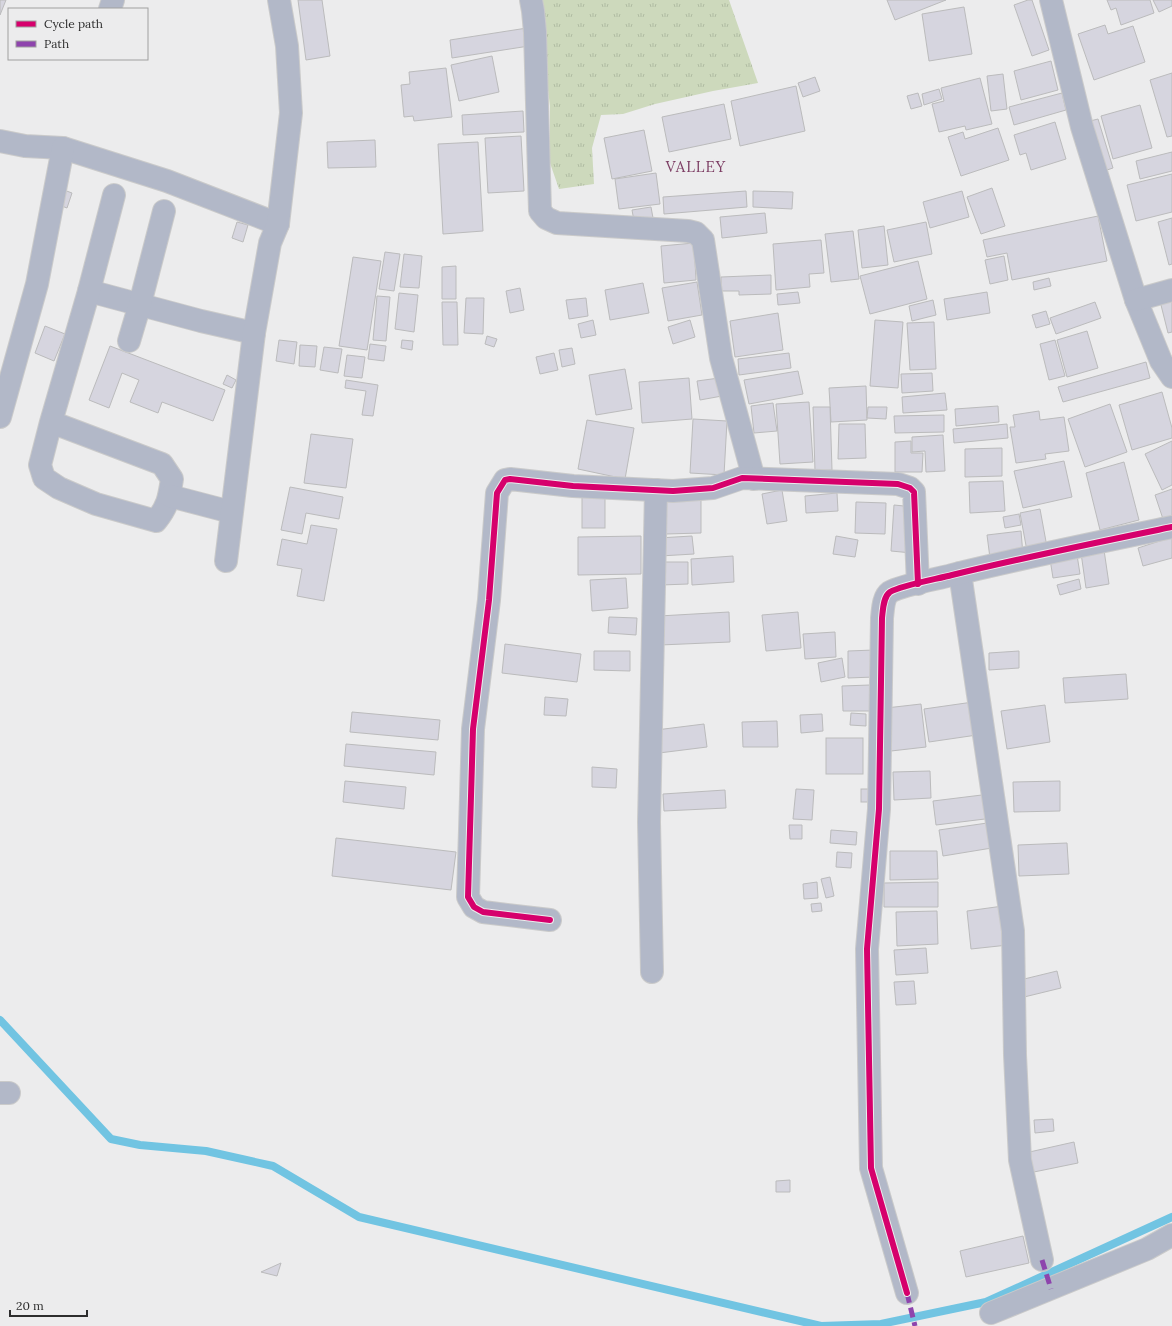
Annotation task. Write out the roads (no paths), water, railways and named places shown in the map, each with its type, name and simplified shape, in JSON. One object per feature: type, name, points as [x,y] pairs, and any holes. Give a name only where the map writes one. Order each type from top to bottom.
[{"type":"street","points":[[226,560],[254,333],[270,243],[278,224],[291,113],[287,46],[279,0]]},
{"type":"street","points":[[531,0],[535,32],[540,211],[546,218],[557,223],[688,230],[696,233],[703,240],[720,358],[754,479]]},
{"type":"street","points":[[1051,0],[1082,128],[1136,300],[1161,361],[1172,377]]},
{"type":"street","points":[[0,141],[25,146],[63,148],[167,181],[278,224]]},
{"type":"street","points":[[0,417],[36,284],[63,148]]},
{"type":"street","points":[[51,422],[162,464],[172,479],[170,496],[164,510],[156,521],[96,504],[59,488],[44,478],[40,465],[51,422],[89,291],[114,195]]},
{"type":"street","points":[[129,341],[164,211]]},
{"type":"street","points":[[1136,300],[1172,290]]},
{"type":"street","points":[[89,291],[201,321],[254,333]]},
{"type":"street","points":[[550,920],[483,912],[474,906],[468,897],[473,729],[489,600],[497,493],[505,480],[510,479],[573,486],[673,491],[713,488],[742,478],[898,484],[910,488],[914,492],[915,497],[918,584]]},
{"type":"street","points":[[652,972],[649,822],[656,490]]},
{"type":"street","points":[[170,496],[231,512]]},
{"type":"street","points":[[907,1293],[871,1168],[867,949],[879,809],[882,618],[885,601],[889,593],[897,589],[960,573],[1172,527]]},
{"type":"street","points":[[960,573],[1013,931],[1015,1055],[1020,1160],[1042,1260]]},
{"type":"street","points":[[991,1313],[1147,1249],[1172,1235]]},
{"type":"waterway","points":[[0,1020],[111,1139],[140,1145],[206,1151],[273,1166],[359,1217],[821,1326],[881,1324],[986,1302],[1172,1217]]},
{"type":"district","name":"VALLEY","points":[[696,167]]}]
